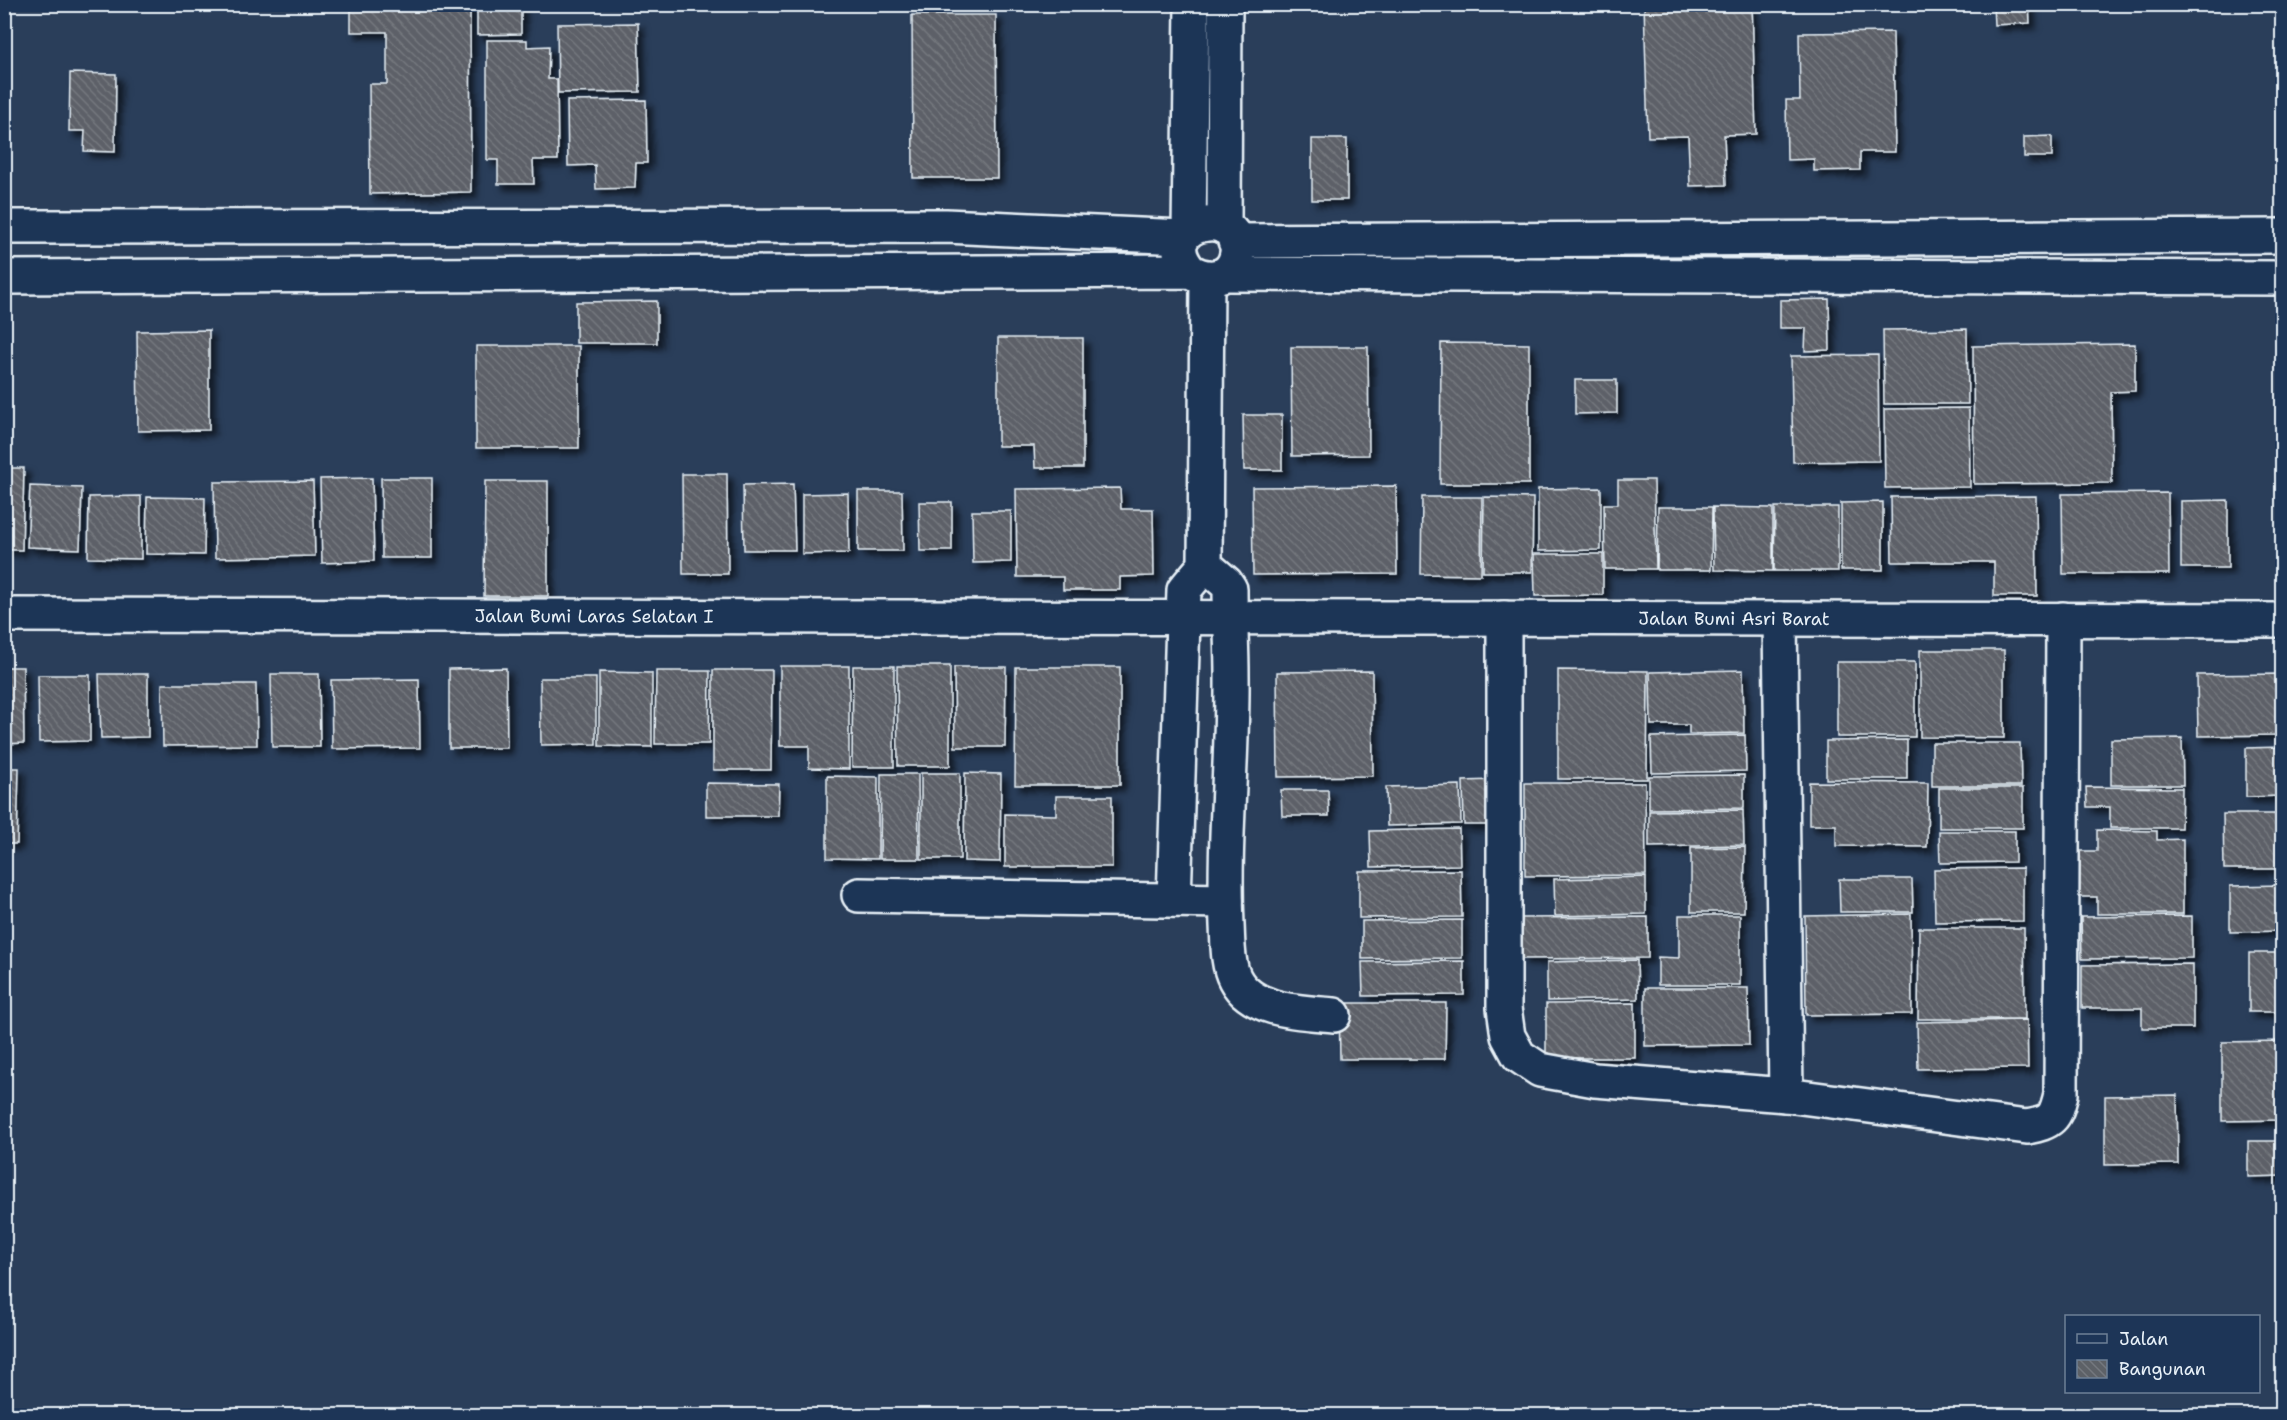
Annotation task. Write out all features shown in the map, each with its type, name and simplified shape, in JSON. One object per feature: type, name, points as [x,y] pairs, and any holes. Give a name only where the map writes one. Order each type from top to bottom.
[{"type":"street","points":[[1192,4],[1186,234],[1181,255],[1207,274]]},
{"type":"street","points":[[1207,274],[1235,259],[1229,234],[1225,4]]},
{"type":"street","points":[[4,227],[946,226],[1186,234],[1206,223],[1229,234],[2283,236]]},
{"type":"street","points":[[1174,900],[1184,590],[1205,565],[1207,274]]},
{"type":"street","points":[[4,277],[1207,274],[2283,278]]},
{"type":"street","points":[[1205,565],[1230,589],[1232,675],[1226,901],[1229,954],[1235,979],[1246,993],[1263,1003],[1294,1011],[1334,1015]]},
{"type":"street","name":"Jalan Bumi Laras Selatan I","points":[[4,615],[1183,616]]},
{"type":"street","name":"Jalan Bumi Asri Barat","points":[[1183,616],[2283,620]]},
{"type":"street","points":[[1504,618],[1504,1008],[1508,1036],[1519,1056],[1540,1070],[1595,1080],[1786,1095],[2026,1127],[2045,1124],[2056,1113],[2061,1094],[2063,619]]},
{"type":"street","points":[[1780,619],[1786,1095]]},
{"type":"street","points":[[859,895],[1226,901]]},
{"type":"building","points":[[351,4],[470,4],[471,192],[370,194],[369,84],[387,84],[387,32],[351,32]]},
{"type":"building","points":[[477,4],[521,4],[521,34],[477,35]]},
{"type":"building","points":[[1644,4],[1752,4],[1756,134],[1724,135],[1726,185],[1690,186],[1688,136],[1648,137]]},
{"type":"building","points":[[1993,4],[2029,4],[2030,23],[1994,25]]},
{"type":"building","points":[[912,15],[996,15],[997,178],[913,178]]},
{"type":"building","points":[[638,23],[640,92],[558,93],[557,24]]},
{"type":"building","points":[[1893,32],[1895,152],[1860,152],[1860,170],[1814,171],[1814,159],[1787,160],[1786,100],[1800,100],[1799,33]]},
{"type":"building","points":[[487,40],[527,40],[527,47],[549,46],[548,79],[557,79],[558,160],[533,160],[534,184],[498,184],[498,160],[487,160]]},
{"type":"building","points":[[70,73],[116,74],[115,152],[84,151],[85,131],[69,131]]},
{"type":"building","points":[[646,100],[647,163],[636,163],[635,188],[596,189],[595,165],[568,166],[567,101]]},
{"type":"building","points":[[2052,136],[2052,157],[2024,157],[2024,137]]},
{"type":"building","points":[[1312,139],[1347,139],[1347,200],[1312,200]]},
{"type":"building","points":[[1829,299],[1830,350],[1805,351],[1806,328],[1780,328],[1780,300]]},
{"type":"building","points":[[657,301],[657,343],[576,343],[576,302]]},
{"type":"building","points":[[1967,329],[1968,404],[1884,404],[1883,330]]},
{"type":"building","points":[[209,330],[209,430],[138,431],[137,331]]},
{"type":"building","points":[[998,338],[1083,338],[1083,468],[1035,468],[1034,446],[998,446]]},
{"type":"building","points":[[1441,343],[1529,344],[1529,484],[1440,484]]},
{"type":"building","points":[[2135,344],[2135,391],[2111,392],[2112,483],[1974,484],[1973,346]]},
{"type":"building","points":[[476,346],[579,346],[579,448],[476,448]]},
{"type":"building","points":[[1291,347],[1368,347],[1369,455],[1292,456]]},
{"type":"building","points":[[1878,355],[1879,461],[1793,462],[1791,356]]},
{"type":"building","points":[[1575,380],[1617,380],[1617,413],[1575,414]]},
{"type":"building","points":[[1969,408],[1970,487],[1885,488],[1884,409]]},
{"type":"building","points":[[1243,415],[1282,415],[1282,470],[1244,470]]},
{"type":"building","points":[[4,468],[24,468],[22,550],[4,550]]},
{"type":"building","points":[[682,474],[727,474],[728,574],[683,574]]},
{"type":"building","points":[[372,478],[374,561],[322,563],[320,479]]},
{"type":"building","points":[[381,478],[432,478],[432,558],[382,558]]},
{"type":"building","points":[[1618,480],[1654,480],[1656,569],[1605,569],[1604,504],[1618,504]]},
{"type":"building","points":[[313,481],[315,556],[215,558],[214,482]]},
{"type":"building","points":[[485,481],[548,481],[548,596],[484,596]]},
{"type":"building","points":[[793,484],[795,550],[744,550],[743,485]]},
{"type":"building","points":[[30,486],[82,488],[80,549],[27,547]]},
{"type":"building","points":[[1396,486],[1397,574],[1253,575],[1252,487]]},
{"type":"building","points":[[1120,488],[1121,509],[1153,509],[1154,576],[1120,577],[1120,590],[1063,590],[1063,577],[1017,577],[1016,489]]},
{"type":"building","points":[[1601,488],[1601,550],[1538,551],[1538,489]]},
{"type":"building","points":[[858,491],[902,491],[903,551],[858,551]]},
{"type":"building","points":[[848,493],[849,553],[802,554],[802,494]]},
{"type":"building","points":[[2168,493],[2169,574],[2063,574],[2062,494]]},
{"type":"building","points":[[141,496],[141,559],[88,558],[89,497]]},
{"type":"building","points":[[2036,496],[2037,596],[1994,596],[1994,562],[1892,562],[1891,497]]},
{"type":"building","points":[[147,497],[205,498],[204,555],[146,554]]},
{"type":"building","points":[[1422,497],[1482,497],[1481,575],[1421,574]]},
{"type":"building","points":[[1484,497],[1533,498],[1532,572],[1483,572]]},
{"type":"building","points":[[2228,500],[2228,568],[2181,568],[2181,501]]},
{"type":"building","points":[[919,502],[952,502],[952,551],[920,551]]},
{"type":"building","points":[[1883,502],[1883,570],[1841,570],[1841,503]]},
{"type":"building","points":[[1658,507],[1712,507],[1711,570],[1657,570]]},
{"type":"building","points":[[1713,507],[1773,508],[1773,571],[1714,570]]},
{"type":"building","points":[[1775,507],[1838,507],[1838,571],[1774,571]]},
{"type":"building","points":[[972,511],[1011,511],[1011,562],[973,563]]},
{"type":"building","points":[[1534,554],[1603,554],[1603,595],[1535,596]]},
{"type":"building","points":[[1920,650],[2004,650],[2004,738],[1920,737]]},
{"type":"building","points":[[1837,662],[1915,662],[1915,737],[1837,737]]},
{"type":"building","points":[[780,666],[849,666],[849,769],[809,768],[809,746],[780,746]]},
{"type":"building","points":[[853,666],[894,666],[894,767],[852,767]]},
{"type":"building","points":[[897,666],[950,666],[950,766],[898,766]]},
{"type":"building","points":[[4,667],[23,667],[24,743],[4,744]]},
{"type":"building","points":[[954,667],[1006,667],[1005,747],[955,747]]},
{"type":"building","points":[[1016,667],[1120,667],[1120,785],[1015,785]]},
{"type":"building","points":[[506,668],[507,748],[449,748],[449,669]]},
{"type":"building","points":[[713,670],[772,670],[771,770],[713,770]]},
{"type":"building","points":[[1558,670],[1648,671],[1647,779],[1558,779]]},
{"type":"building","points":[[1743,670],[1744,733],[1689,734],[1689,725],[1651,725],[1650,672]]},
{"type":"building","points":[[656,671],[710,671],[709,744],[655,744]]},
{"type":"building","points":[[1372,671],[1373,776],[1278,777],[1277,672]]},
{"type":"building","points":[[599,672],[652,673],[652,747],[599,746]]},
{"type":"building","points":[[99,674],[148,674],[148,737],[101,738]]},
{"type":"building","points":[[271,674],[319,674],[320,747],[272,747]]},
{"type":"building","points":[[2282,674],[2282,735],[2198,736],[2197,675]]},
{"type":"building","points":[[38,675],[90,675],[90,741],[39,742]]},
{"type":"building","points":[[540,678],[596,678],[596,744],[541,745]]},
{"type":"building","points":[[419,679],[420,748],[332,749],[331,680]]},
{"type":"building","points":[[162,684],[256,684],[257,745],[163,746]]},
{"type":"building","points":[[1745,735],[1746,771],[1652,773],[1651,737]]},
{"type":"building","points":[[2182,738],[2183,785],[2111,785],[2111,739]]},
{"type":"building","points":[[1907,740],[1907,779],[1826,779],[1826,741]]},
{"type":"building","points":[[1932,743],[2020,743],[2021,786],[1932,786]]},
{"type":"building","points":[[2282,747],[2282,796],[2246,797],[2246,748]]},
{"type":"building","points":[[4,768],[19,768],[17,844],[4,844]]},
{"type":"building","points":[[921,773],[960,773],[960,859],[921,859]]},
{"type":"building","points":[[965,773],[1001,774],[1000,862],[964,861]]},
{"type":"building","points":[[881,774],[918,774],[919,859],[880,859]]},
{"type":"building","points":[[1744,775],[1744,808],[1649,809],[1649,776]]},
{"type":"building","points":[[827,776],[878,777],[878,859],[827,858]]},
{"type":"building","points":[[1493,780],[1494,825],[1464,825],[1463,781]]},
{"type":"building","points":[[1809,782],[1928,783],[1927,847],[1836,846],[1836,825],[1809,825]]},
{"type":"building","points":[[706,783],[779,784],[778,816],[706,816]]},
{"type":"building","points":[[1525,783],[1645,783],[1646,875],[1525,876]]},
{"type":"building","points":[[1460,785],[1461,824],[1387,826],[1386,787]]},
{"type":"building","points":[[2086,787],[2182,788],[2181,828],[2110,828],[2110,807],[2087,807]]},
{"type":"building","points":[[1939,788],[2023,788],[2023,828],[1939,828]]},
{"type":"building","points":[[1281,790],[1328,790],[1329,816],[1282,816]]},
{"type":"building","points":[[1056,796],[1112,796],[1112,867],[1005,867],[1005,814],[1056,815]]},
{"type":"building","points":[[1743,810],[1744,845],[1649,847],[1649,811]]},
{"type":"building","points":[[2223,814],[2282,814],[2282,869],[2224,869]]},
{"type":"building","points":[[1459,829],[1460,865],[1371,867],[1370,831]]},
{"type":"building","points":[[2097,830],[2157,831],[2157,840],[2183,839],[2183,914],[2097,914],[2097,897],[2079,897],[2079,851],[2097,851]]},
{"type":"building","points":[[1939,831],[2015,831],[2015,862],[1940,863]]},
{"type":"building","points":[[1745,847],[1744,912],[1691,912],[1691,848]]},
{"type":"building","points":[[2023,868],[2023,921],[1935,922],[1934,869]]},
{"type":"building","points":[[1461,870],[1462,917],[1359,918],[1359,871]]},
{"type":"building","points":[[1646,877],[1646,914],[1555,916],[1554,879]]},
{"type":"building","points":[[1839,879],[1912,879],[1913,912],[1840,912]]},
{"type":"building","points":[[2282,885],[2282,931],[2230,932],[2230,886]]},
{"type":"building","points":[[1911,914],[1912,1014],[1806,1015],[1805,916]]},
{"type":"building","points":[[1679,915],[1740,915],[1740,985],[1658,985],[1658,957],[1679,958]]},
{"type":"building","points":[[2192,916],[2192,958],[2082,959],[2081,917]]},
{"type":"building","points":[[1648,917],[1648,958],[1522,959],[1522,918]]},
{"type":"building","points":[[1462,920],[1462,958],[1362,959],[1362,921]]},
{"type":"building","points":[[1919,928],[2024,928],[2025,1019],[1918,1019]]},
{"type":"building","points":[[2249,953],[2282,953],[2282,1012],[2249,1012]]},
{"type":"building","points":[[1637,960],[1638,999],[1547,1001],[1547,962]]},
{"type":"building","points":[[1464,961],[1464,995],[1363,996],[1362,962]]},
{"type":"building","points":[[2193,964],[2193,1028],[2142,1028],[2142,1008],[2082,1008],[2082,965]]},
{"type":"building","points":[[1645,988],[1748,988],[1749,1045],[1645,1046]]},
{"type":"building","points":[[1339,1003],[1446,1003],[1445,1059],[1340,1059]]},
{"type":"building","points":[[1635,1003],[1635,1058],[1546,1058],[1546,1004]]},
{"type":"building","points":[[2027,1020],[2028,1068],[1918,1069],[1917,1022]]},
{"type":"building","points":[[2282,1041],[2282,1120],[2222,1121],[2222,1042]]},
{"type":"building","points":[[2177,1095],[2178,1164],[2105,1165],[2105,1096]]},
{"type":"building","points":[[2248,1141],[2282,1141],[2282,1176],[2248,1177]]}]
